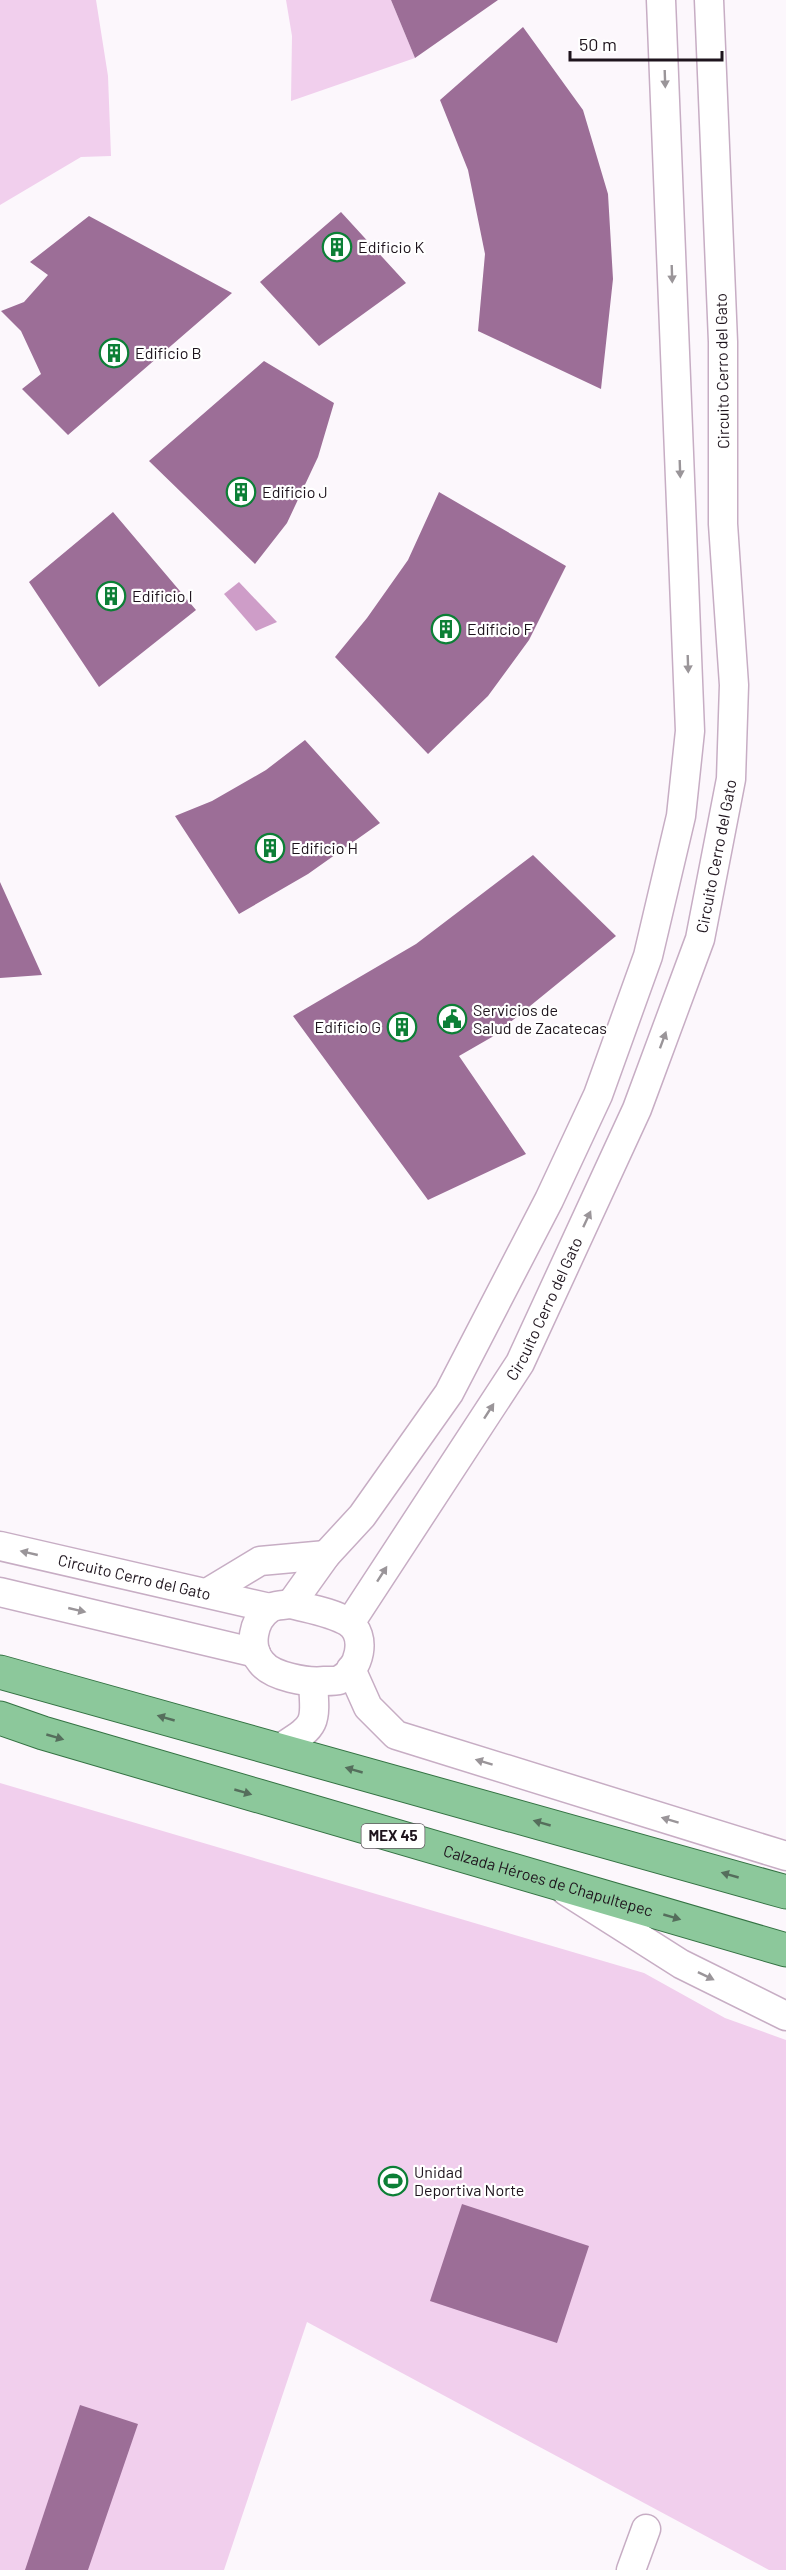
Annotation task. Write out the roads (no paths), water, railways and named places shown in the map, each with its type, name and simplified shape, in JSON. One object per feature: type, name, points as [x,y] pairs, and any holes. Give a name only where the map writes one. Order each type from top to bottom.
[{"type":"main road","points":[[0,1672],[786,1892]]},
{"type":"main road","name":"Calzada Héroes de Chapultepec","points":[[0,1718],[43,1733],[786,1950]]},
{"type":"street","points":[[280,1606],[327,1612],[350,1623],[357,1631],[360,1642],[359,1653],[351,1669],[339,1680],[313,1682],[272,1670],[261,1663],[256,1653],[253,1641],[257,1620],[280,1606],[362,1516],[449,1393],[549,1200],[598,1095],[648,956],[681,816],[690,731],[661,0]]},
{"type":"street","name":"Circuito Cerro del Gato","points":[[350,1623],[520,1363],[637,1109],[700,939],[731,779],[734,685],[723,524],[723,342],[709,0]]},
{"type":"street","name":"Circuito Cerro del Gato","points":[[0,1546],[207,1593],[280,1606]]},
{"type":"street","points":[[207,1593],[260,1561],[326,1555]]},
{"type":"street","points":[[0,1592],[256,1653]]},
{"type":"street","points":[[351,1669],[368,1707],[396,1735],[786,1856]]},
{"type":"street","points":[[279,1749],[309,1730],[315,1712],[313,1682]]},
{"type":"street","points":[[549,1881],[681,1964],[786,2016]]},
{"type":"street","points":[[631,2570],[646,2529]]},
{"type":"place","name":"Edificio K","points":[[337,247]]},
{"type":"place","name":"Edificio B","points":[[114,353]]},
{"type":"place","name":"Edificio J","points":[[241,492]]},
{"type":"place","name":"Edificio I","points":[[111,596]]},
{"type":"place","name":"Edificio F","points":[[446,629]]},
{"type":"place","name":"Edificio H","points":[[270,848]]},
{"type":"place","name":"Servicios de Salud de Zacatecas","points":[[452,1019]]},
{"type":"place","name":"Edificio G","points":[[402,1027]]},
{"type":"place","name":"Unidad Deportiva Norte","points":[[393,2181]]}]
